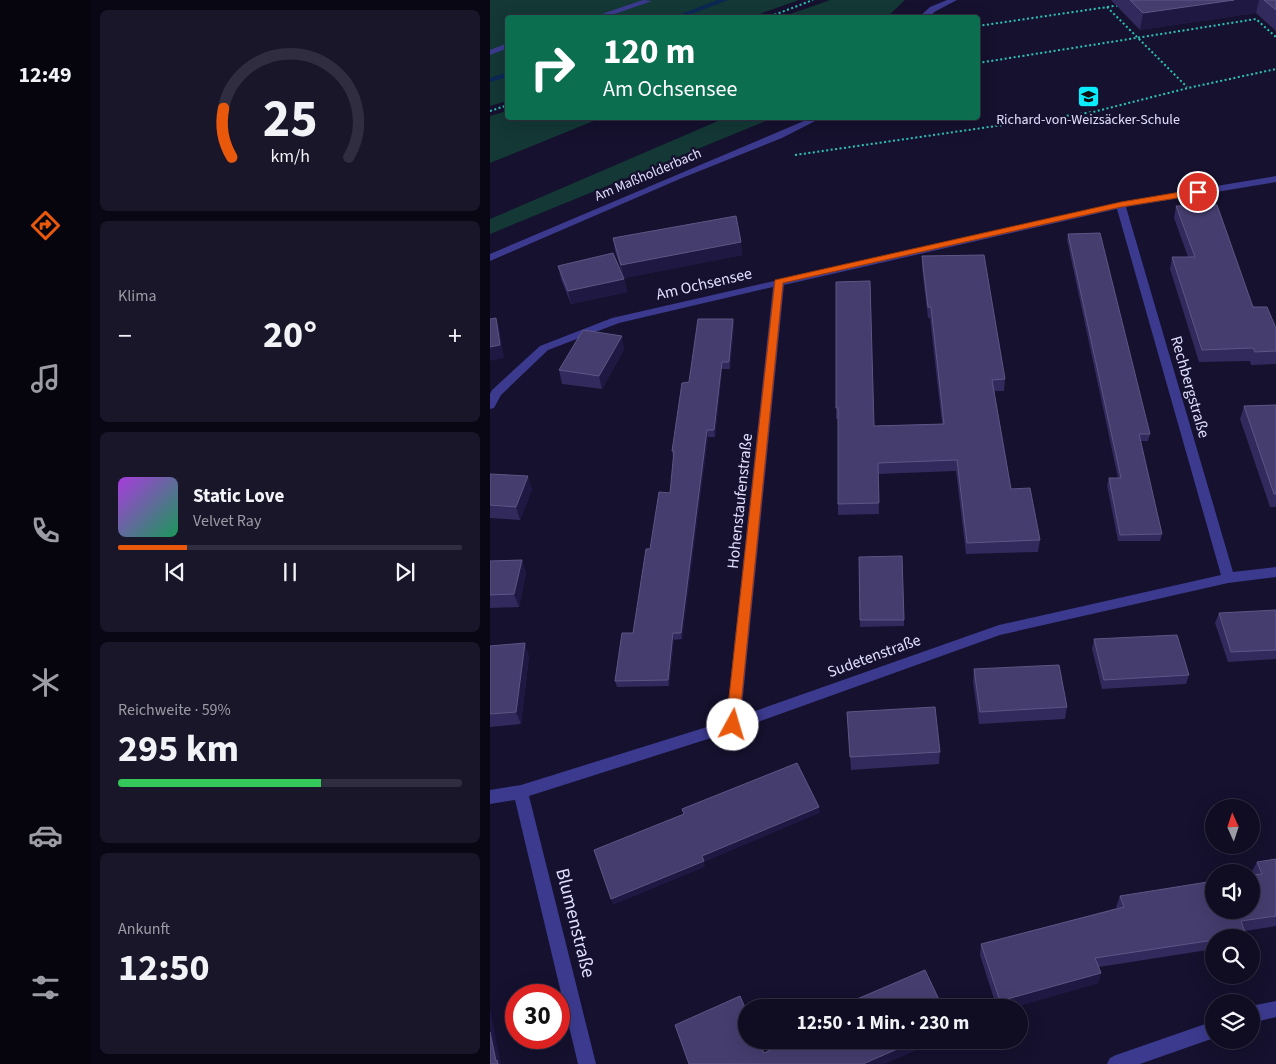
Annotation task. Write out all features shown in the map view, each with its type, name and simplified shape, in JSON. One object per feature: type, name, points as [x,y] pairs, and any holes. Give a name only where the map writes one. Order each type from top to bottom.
[{"type":"street","points":[[926,15],[933,9],[953,0]]},
{"type":"street","points":[[604,15],[648,1]]},
{"type":"street","points":[[490,52],[505,46]]},
{"type":"street","name":"Am Maßholderbach","points":[[490,258],[813,120]]},
{"type":"street","name":"Am Ochsensee","points":[[490,405],[496,393],[544,348],[616,320],[1121,205],[1276,178]]},
{"type":"street","name":"Rechbergstraße","points":[[1121,205],[1228,578]]},
{"type":"street","name":"Hohenstaufenstraße","points":[[733,725],[779,282]]},
{"type":"street","name":"Sudetenstraße","points":[[490,797],[521,792],[733,725],[999,630],[1228,578],[1276,572]]},
{"type":"street","name":"Blumenstraße","points":[[521,792],[587,1064]]},
{"type":"street","points":[[1260,1013],[1276,1009]]},
{"type":"street","points":[[1116,1064],[1205,1032]]},
{"type":"path","points":[[774,15],[814,0]]},
{"type":"path","points":[[980,26],[1124,4]]},
{"type":"path","points":[[1106,7],[1188,88]]},
{"type":"path","points":[[980,63],[1256,19],[1276,37]]},
{"type":"path","points":[[794,155],[1093,112],[1188,88],[1276,69]]},
{"type":"path","points":[[490,111],[505,106]]},
{"type":"green space","points":[[490,0],[799,0],[757,15],[505,15],[505,102],[490,106]]},
{"type":"green space","points":[[830,0],[905,0],[889,15],[788,15]]},
{"type":"green space","points":[[505,112],[505,120],[596,120],[490,163],[490,116]]},
{"type":"green space","points":[[720,120],[768,120],[490,234],[490,219]]},
{"type":"building","points":[[1130,0],[1234,0],[1143,13]]},
{"type":"building","points":[[1264,0],[1276,0],[1276,10]]},
{"type":"building","points":[[1217,205],[1253,307],[1267,307],[1276,328],[1276,351],[1255,352],[1253,348],[1202,350],[1172,257],[1195,257],[1176,206]]},
{"type":"building","points":[[736,216],[741,242],[621,265],[613,238]]},
{"type":"building","points":[[1100,233],[1150,434],[1139,434],[1162,534],[1120,535],[1109,478],[1121,478],[1068,234]]},
{"type":"building","points":[[613,253],[624,279],[568,291],[558,266]]},
{"type":"building","points":[[984,255],[1005,379],[992,380],[1011,489],[1030,488],[1040,540],[967,543],[957,460],[878,463],[879,503],[838,504],[836,282],[870,281],[874,426],[944,424],[931,307],[928,307],[922,256]]},
{"type":"building","points":[[496,318],[500,345],[490,347],[490,319]]},
{"type":"building","points":[[698,319],[733,319],[729,362],[722,362],[714,430],[707,430],[681,633],[673,633],[668,680],[615,681],[622,633],[633,633],[646,549],[650,549],[659,492],[670,493],[674,451],[672,451],[682,383],[689,382]]},
{"type":"building","points":[[583,330],[622,336],[599,376],[559,370]]},
{"type":"building","points":[[1276,405],[1276,494],[1274,494],[1244,406]]},
{"type":"building","points":[[490,474],[528,476],[516,507],[490,505]]},
{"type":"building","points":[[902,556],[904,620],[860,620],[859,557]]},
{"type":"building","points":[[522,560],[514,594],[490,595],[490,561]]},
{"type":"building","points":[[1276,610],[1276,650],[1231,652],[1219,613]]},
{"type":"building","points":[[1177,635],[1189,675],[1104,680],[1094,639]]},
{"type":"building","points":[[525,643],[516,712],[490,714],[490,646]]},
{"type":"building","points":[[1059,665],[1067,707],[980,712],[974,669]]},
{"type":"building","points":[[935,707],[940,752],[850,757],[847,712]]},
{"type":"building","points":[[797,763],[819,807],[702,856],[704,861],[611,899],[594,850],[684,814],[682,809]]},
{"type":"building","points":[[1276,859],[1276,916],[1260,918],[1260,874],[1262,874],[1260,864],[1257,862]]},
{"type":"building","points":[[1205,882],[1205,919],[1255,919],[1241,921],[1244,929],[1205,929],[1205,941],[1095,958],[1101,973],[1007,999],[999,999],[981,944],[1124,907],[1120,896]]},
{"type":"building","points":[[925,970],[939,999],[857,999]]},
{"type":"building","points":[[740,996],[741,999],[738,999],[738,1049],[762,1049],[764,1053],[772,1049],[897,1049],[863,1064],[689,1064],[675,1025]]},
{"type":"building","points":[[490,1032],[496,1061],[498,1064],[490,1064]]},
{"type":"waterway","points":[[682,15],[725,0]]},
{"type":"waterway","points":[[490,80],[505,75]]},
{"type":"place","name":"Richard-von-Weizsäcker-Schule","points":[[1088,97]]},
{"type":"route","points":[[733,725],[779,282],[1121,205],[1198,192]]}]
